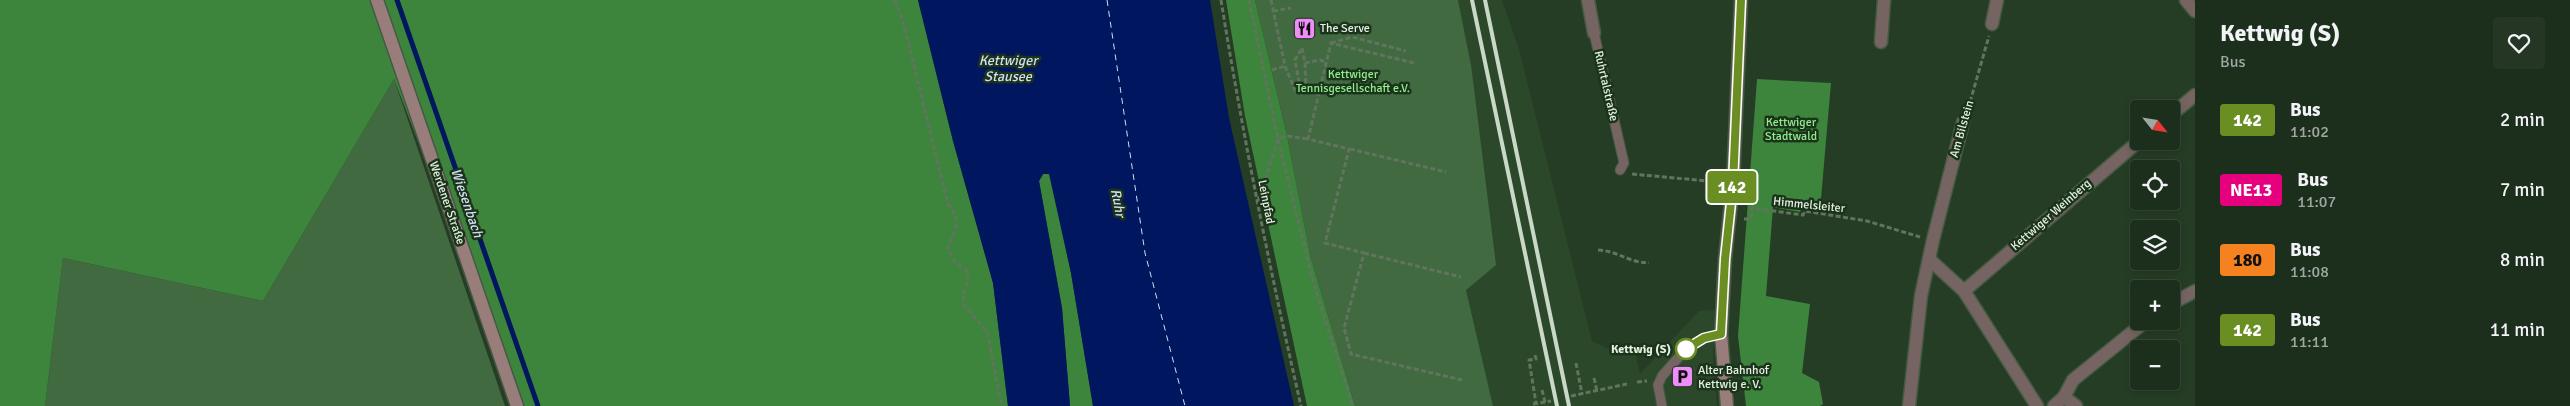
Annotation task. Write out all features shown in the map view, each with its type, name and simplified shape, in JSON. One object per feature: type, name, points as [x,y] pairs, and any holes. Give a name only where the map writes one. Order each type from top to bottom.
[{"type":"main road","name":"Werdener Straße","points":[[377,0],[517,406]]},
{"type":"main road","points":[[1727,406],[1721,334],[1725,259],[1733,184],[1741,0]]},
{"type":"street","name":"Ruhrtalstraße","points":[[1588,0],[1594,33]]},
{"type":"street","points":[[1881,42],[1884,0]]},
{"type":"street","points":[[1992,24],[1997,0]]},
{"type":"street","points":[[2186,0],[2195,11]]},
{"type":"street","points":[[2180,108],[2195,95]]},
{"type":"street","name":"Am Bilstein","points":[[1909,406],[1921,296],[1963,122]]},
{"type":"street","name":"Kettwiger Weinberg","points":[[1964,291],[2130,149]]},
{"type":"street","points":[[1929,259],[1964,291],[2037,406]]},
{"type":"street","points":[[2180,299],[2195,290]]},
{"type":"street","points":[[2054,406],[2064,397],[2072,380],[2135,330]]},
{"type":"street","points":[[2064,397],[2076,406]]},
{"type":"lane","name":"Ruhrtalstraße","points":[[1594,33],[1624,163],[1620,170]]},
{"type":"lane","points":[[1662,406],[1658,385],[1662,376],[1686,349],[1704,338],[1721,334]]},
{"type":"path","points":[[896,0],[903,21],[948,204],[956,215],[956,226],[948,247],[955,262],[967,270],[968,280],[963,294],[964,305],[987,332],[1002,406]]},
{"type":"path","name":"Leinpfad","points":[[1221,0],[1240,116],[1258,201],[1271,277],[1301,406]]},
{"type":"path","points":[[1250,0],[1278,139],[1314,285],[1353,406]]},
{"type":"path","points":[[1271,0],[1285,66],[1295,90]]},
{"type":"path","points":[[1273,11],[1291,8]]},
{"type":"path","name":"Am Bilstein","points":[[1963,122],[1992,24]]},
{"type":"path","points":[[1331,43],[1352,37],[1406,51]]},
{"type":"path","points":[[1308,139],[1331,43]]},
{"type":"path","points":[[1331,43],[1414,64]]},
{"type":"path","points":[[1295,90],[1299,82],[1295,60],[1302,48],[1305,63],[1306,92]]},
{"type":"path","points":[[1305,63],[1320,60],[1326,62]]},
{"type":"path","points":[[1272,70],[1285,66]]},
{"type":"path","points":[[1295,90],[1318,94]]},
{"type":"path","points":[[1278,139],[1287,136],[1308,139],[1446,172]]},
{"type":"path","points":[[1258,201],[1278,139]]},
{"type":"path","points":[[1350,149],[1326,243],[1461,276]]},
{"type":"path","points":[[1620,170],[1627,174],[1733,184]]},
{"type":"path","name":"Himmelsleiter","points":[[1744,219],[1751,220],[1752,208],[1803,215],[1805,211],[1867,221],[1911,234]]},
{"type":"path","points":[[1598,250],[1609,251],[1634,262],[1649,263]]},
{"type":"path","points":[[1364,253],[1344,328],[1351,354],[1462,380]]},
{"type":"path","points":[[1535,355],[1536,359],[1529,360],[1535,404],[1551,401]]},
{"type":"path","points":[[1576,363],[1582,394]]},
{"type":"path","points":[[1594,378],[1597,391]]},
{"type":"path","points":[[1571,396],[1627,384]]},
{"type":"path","points":[[1542,390],[1545,402]]},
{"type":"shaded area","points":[[1458,0],[1502,0],[1519,50],[1592,341],[1621,355],[1635,352],[1640,374],[1699,311],[1714,310],[1713,363],[1717,406],[1493,406],[1466,290],[1471,65]]},
{"type":"green space","points":[[0,0],[918,0],[953,141],[993,283],[1008,406],[520,406],[394,79],[263,301],[63,258],[45,406],[0,406]]},
{"type":"green space","points":[[1226,0],[1255,0],[1287,136],[1311,259],[1355,406],[1307,406],[1245,116]]},
{"type":"green space","name":"Kettwiger Tennisgesellschaft e.V.","points":[[1255,0],[1458,0],[1471,65],[1496,265],[1466,290],[1493,406],[1355,406],[1311,259],[1287,136]]},
{"type":"green space","points":[[394,79],[505,406],[45,406],[63,258],[263,301]]},
{"type":"green space","name":"Kettwiger Stadtwald","points":[[1757,79],[1831,83],[1820,210],[1802,207],[1800,212],[1773,207],[1766,296],[1810,304],[1802,373],[1819,382],[1823,404],[1820,406],[1746,406],[1738,336]]},
{"type":"green space","points":[[1043,174],[1050,174],[1071,273],[1093,406],[1070,406],[1062,308],[1039,181]]},
{"type":"water","points":[[918,0],[1210,0],[1229,118],[1294,406],[1093,406],[1071,273],[1049,174],[1043,174],[1039,181],[1062,308],[1070,406],[1008,406],[993,283],[953,141]]},
{"type":"waterway","name":"Wiesenbach","points":[[397,0],[538,406]]},
{"type":"ferry route","points":[[1107,0],[1145,253],[1185,406]]},
{"type":"railway","points":[[1472,0],[1557,406]]},
{"type":"railway","points":[[1485,0],[1569,406]]},
{"type":"bus line","name":"142","points":[[1686,349],[1704,338],[1721,334],[1725,259],[1733,184],[1741,0]]},
{"type":"place","name":"The Serve","points":[[1304,28]]},
{"type":"place","name":"Kettwig (S)","points":[[1686,349]]},
{"type":"place","name":"Alter Bahnhof Kettwig e. V.","points":[[1682,377]]},
{"type":"water label","name":"Kettwiger Stausee","points":[[1008,68]]},
{"type":"water label","name":"Ruhr","points":[[1118,203]]}]
